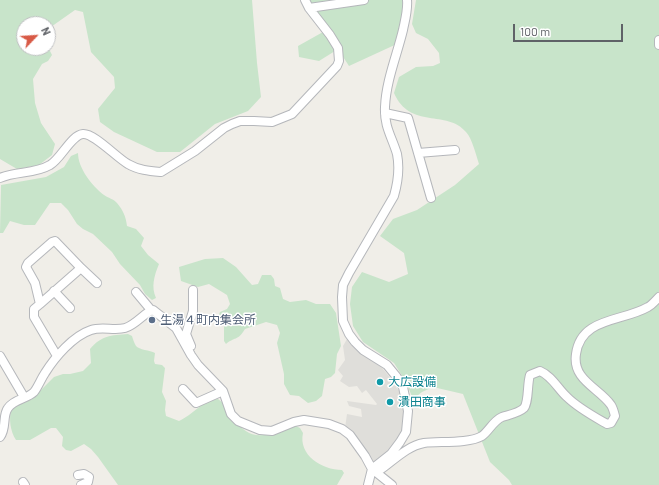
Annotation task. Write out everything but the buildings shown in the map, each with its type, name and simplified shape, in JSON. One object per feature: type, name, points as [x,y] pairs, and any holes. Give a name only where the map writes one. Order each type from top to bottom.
[{"type":"street","points":[[0,178],[7,175],[38,170],[51,164],[77,135],[84,134],[91,137],[127,164],[138,168],[161,172],[195,151],[224,128],[232,124],[240,121],[272,122],[292,114],[337,66],[339,61],[338,48],[309,8],[305,0]]},
{"type":"street","points":[[309,8],[340,2],[364,0]]},
{"type":"street","points":[[368,485],[372,469],[391,454],[406,432],[408,411],[407,401],[403,387],[387,365],[363,350],[349,334],[344,321],[342,297],[344,285],[349,273],[394,196],[397,186],[399,174],[398,159],[387,129],[385,113],[388,87],[405,19],[407,0]]},
{"type":"street","points":[[659,40],[659,45]]},
{"type":"street","points":[[385,113],[408,118],[431,198]]},
{"type":"street","points":[[418,153],[455,150]]},
{"type":"street","points":[[40,304],[35,283],[26,267],[28,263],[52,242],[58,242],[81,268],[97,283]]},
{"type":"street","points":[[57,356],[34,317],[34,309],[81,268]]},
{"type":"street","points":[[193,290],[193,311],[186,334],[201,364],[202,370]]},
{"type":"street","points":[[54,291],[70,308]]},
{"type":"street","points":[[136,292],[151,310],[176,328],[191,356],[202,370],[223,391],[231,414],[238,421],[260,430],[272,431],[294,422],[304,420],[329,424],[342,429],[350,436],[365,456],[372,469],[392,485]]},
{"type":"street","points":[[372,469],[380,470],[406,451],[424,443],[452,443],[481,436],[500,418],[524,408],[527,403],[528,382],[530,375],[540,371],[548,376],[559,390],[569,399],[607,424],[611,423],[615,416],[611,404],[586,382],[576,365],[576,353],[579,341],[587,331],[595,326],[648,307],[659,297]]},
{"type":"street","points":[[0,437],[4,430],[6,409],[14,402],[34,391],[57,356],[82,334],[98,329],[124,328],[137,322],[151,310]]},
{"type":"street","points":[[0,356],[24,397]]},
{"type":"street","points":[[182,389],[194,405],[223,391]]},
{"type":"street","points":[[78,475],[84,474],[89,477],[88,482],[81,485]]},
{"type":"shaded area","points":[[347,339],[378,363],[397,386],[396,387],[403,396],[407,411],[400,442],[373,465],[345,428],[347,414],[362,417],[361,409],[349,406],[347,401],[377,404],[366,390],[362,393],[357,386],[349,387],[340,381],[343,376],[338,370],[345,360],[343,346]]},
{"type":"green space","points":[[0,0],[252,0],[261,97],[248,111],[215,124],[180,152],[157,152],[114,132],[100,122],[98,109],[115,88],[114,77],[91,52],[83,12],[75,10],[56,23],[56,16],[16,16],[16,56],[51,56],[48,61],[42,64],[33,79],[35,103],[41,123],[55,144],[52,155],[39,165],[17,169],[0,159]]},
{"type":"green space","points":[[307,0],[407,0],[399,43],[349,66]]},
{"type":"green space","points":[[416,0],[659,0],[659,485],[512,485],[509,480],[490,462],[463,394],[433,387],[422,392],[413,399],[406,382],[394,363],[363,342],[353,326],[350,304],[352,287],[362,272],[389,282],[408,274],[404,253],[380,236],[393,219],[417,210],[455,185],[479,164],[470,138],[458,125],[449,121],[419,116],[409,111],[401,104],[394,93],[399,77],[416,67],[433,66],[440,63],[439,53],[428,39],[416,33],[412,24]]},
{"type":"green space","points":[[323,32],[335,51],[319,61],[299,57],[298,46]]},
{"type":"green space","points":[[78,153],[80,165],[90,182],[104,195],[117,203],[124,214],[127,226],[136,229],[144,238],[141,246],[148,255],[159,264],[154,281],[154,294],[156,298],[152,300],[145,294],[140,285],[120,264],[112,252],[93,234],[77,224],[68,210],[61,203],[50,203],[35,225],[24,225],[10,221],[3,233],[0,233],[1,185],[46,177],[64,167],[71,156]]},
{"type":"green space","points":[[223,258],[236,267],[252,285],[258,284],[262,275],[271,275],[274,279],[275,286],[280,288],[283,299],[290,302],[306,300],[316,304],[330,304],[336,313],[341,346],[337,354],[335,373],[331,377],[325,379],[322,396],[316,401],[308,403],[299,396],[290,395],[284,384],[284,374],[277,343],[280,333],[277,325],[266,322],[245,329],[238,337],[226,344],[224,341],[224,321],[218,317],[220,312],[227,309],[230,304],[227,295],[209,284],[198,287],[181,281],[179,267],[205,259]]},
{"type":"green space","points":[[128,334],[132,336],[137,347],[155,353],[155,364],[162,365],[165,368],[162,392],[166,401],[166,416],[179,421],[207,402],[218,399],[226,406],[239,425],[246,431],[253,434],[268,434],[296,426],[300,428],[303,433],[302,441],[304,448],[313,460],[327,467],[342,470],[344,473],[337,485],[118,485],[98,457],[84,444],[71,451],[66,450],[62,446],[63,437],[56,428],[51,428],[30,440],[16,440],[10,425],[11,409],[18,404],[32,399],[54,377],[83,371],[91,363],[90,349],[98,341],[111,336]]},
{"type":"place","name":"生湯４町内集会所","points":[[152,320]]},
{"type":"place","name":"大広設備","points":[[380,382]]},
{"type":"place","name":"潰田商事","points":[[390,402]]}]
